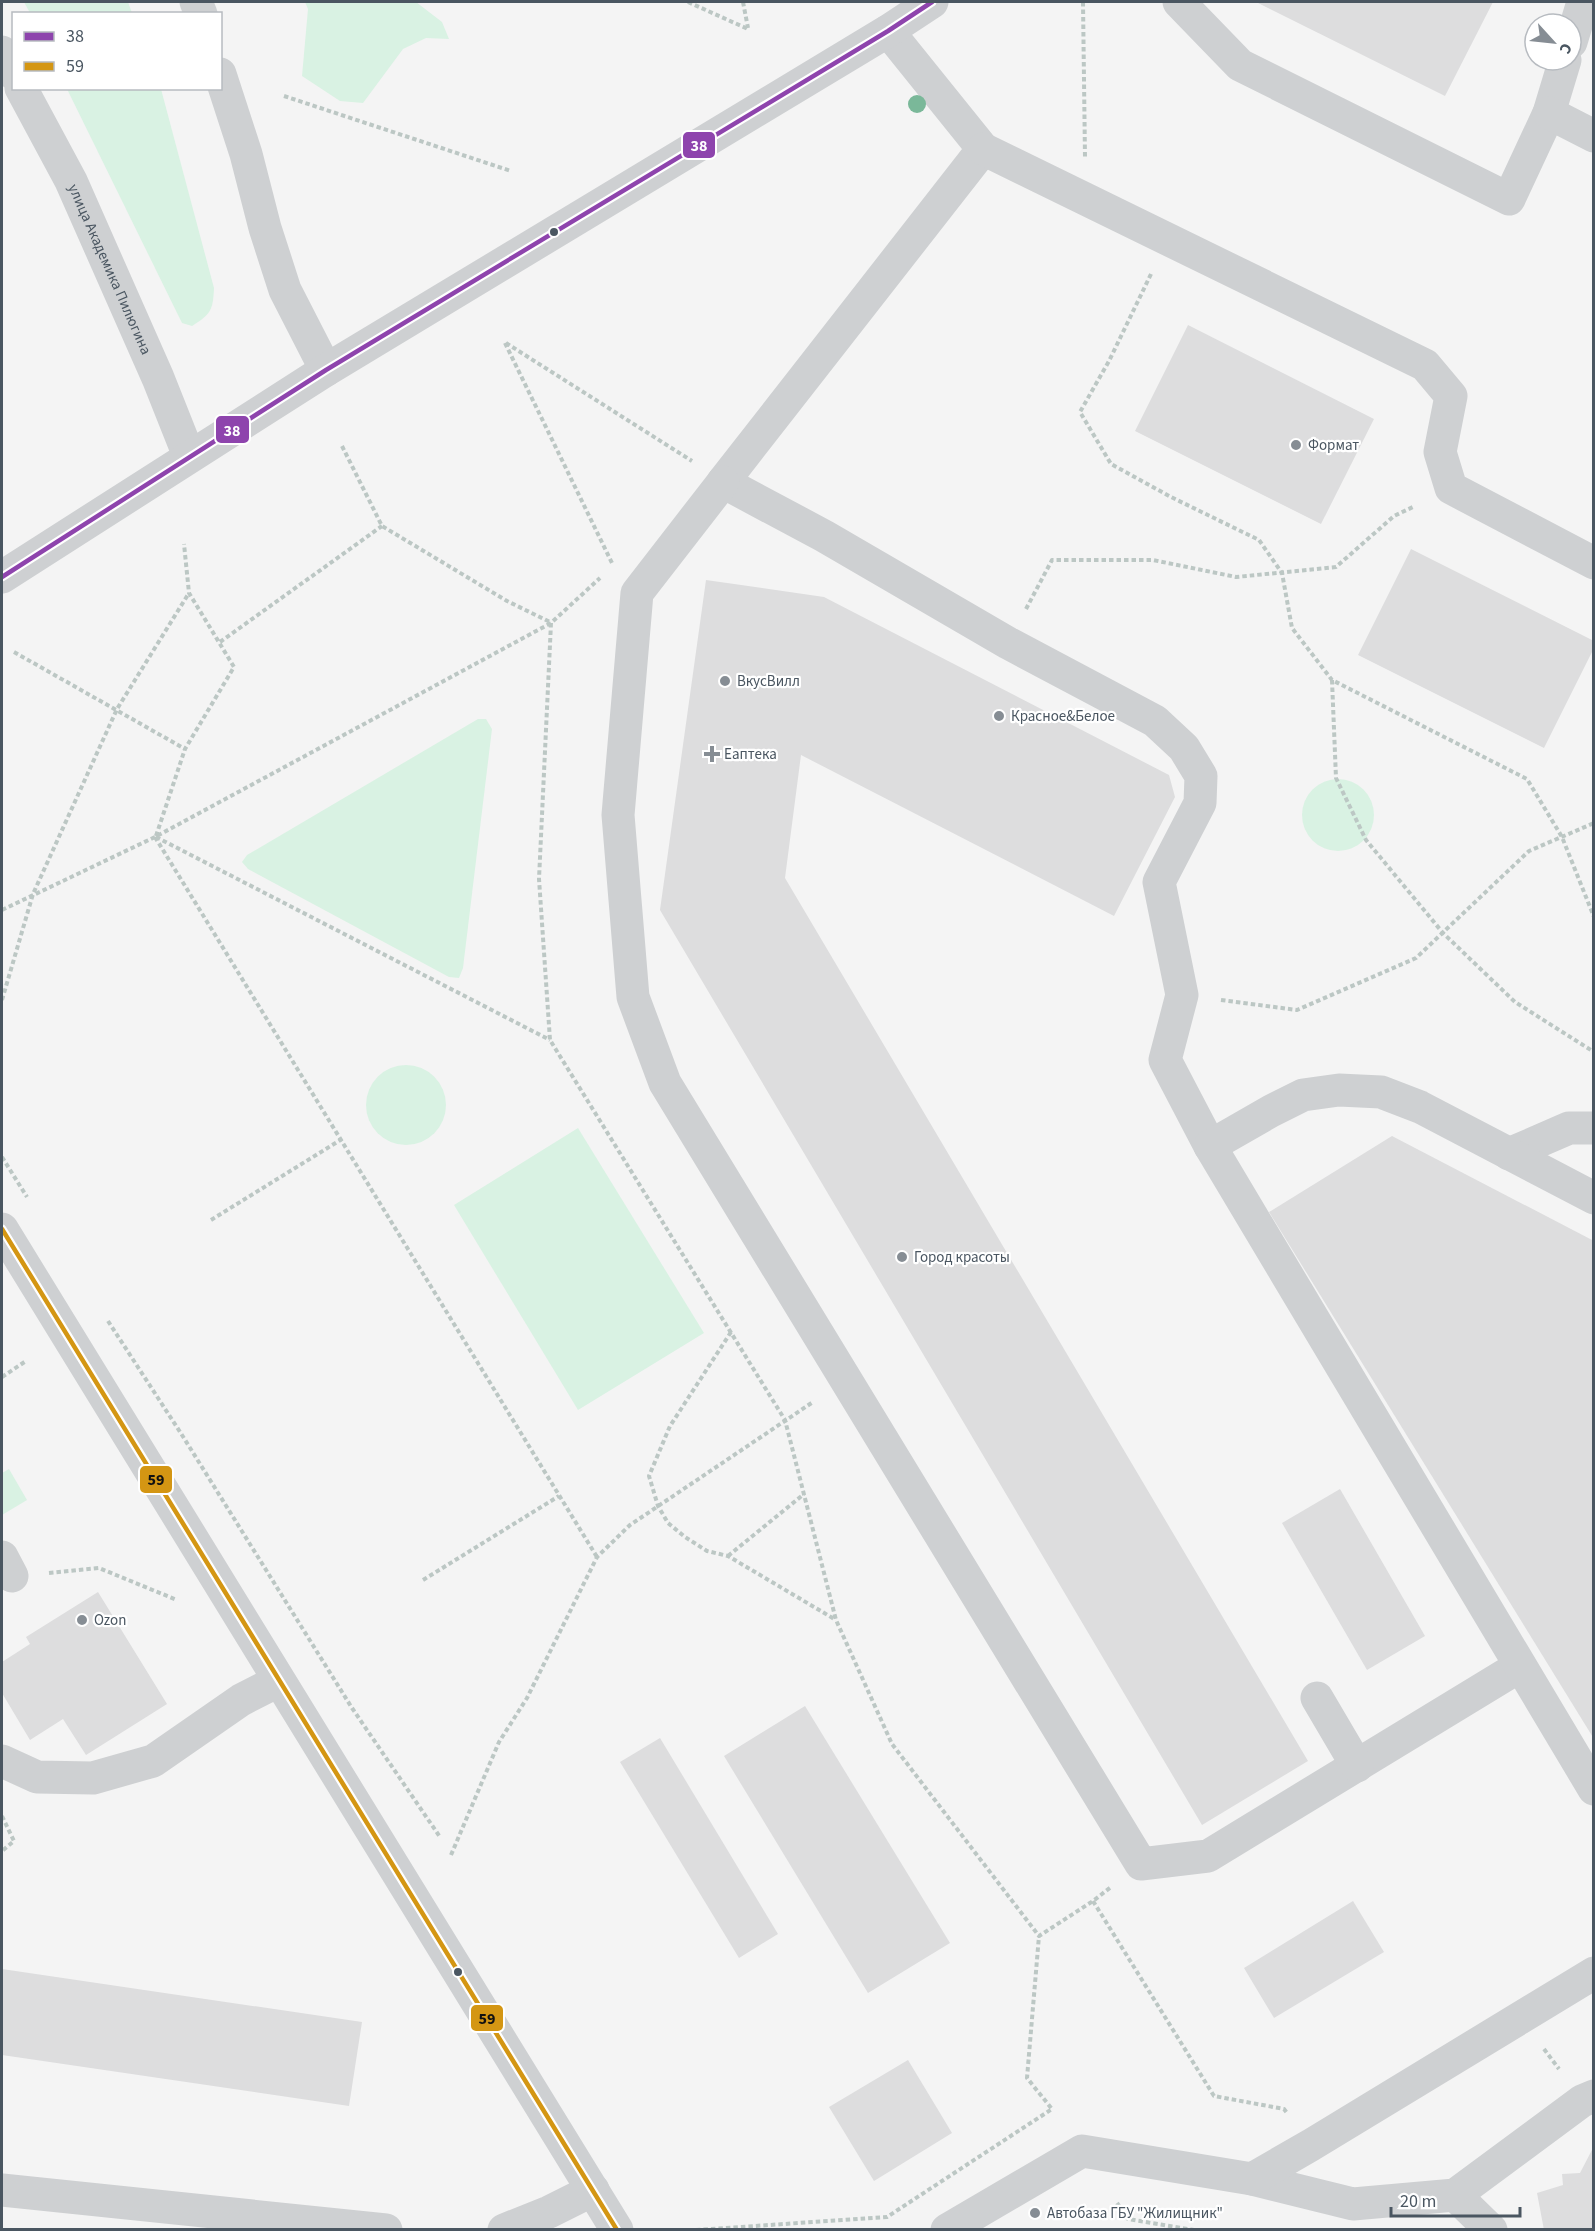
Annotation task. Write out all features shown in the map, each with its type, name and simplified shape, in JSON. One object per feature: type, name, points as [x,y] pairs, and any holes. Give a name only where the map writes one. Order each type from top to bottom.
[{"type":"street","points":[[2,577],[326,370],[933,2]]},
{"type":"street","points":[[1179,2],[1240,65],[1509,199],[1549,113],[1561,72]]},
{"type":"street","points":[[888,31],[983,149],[1425,365],[1451,396],[1440,452],[1451,488],[1593,563]]},
{"type":"street","points":[[2,52],[12,70]]},
{"type":"street","points":[[222,80],[285,290],[326,370]]},
{"type":"street","name":"улица Академика Пилюгина","points":[[22,90],[71,181],[158,378],[189,456]]},
{"type":"street","points":[[1549,113],[1593,136]]},
{"type":"street","points":[[983,149],[637,593],[618,815],[633,997],[664,1083],[1141,1864],[1209,1856],[1520,1666]]},
{"type":"street","points":[[723,482],[824,536],[1008,643],[1155,722],[1184,748],[1201,776],[1200,803],[1159,882],[1182,995],[1165,1060],[1210,1146],[1593,1789]]},
{"type":"street","points":[[1210,1146],[1271,1110],[1303,1095],[1339,1090],[1381,1092],[1420,1107],[1593,1198]]},
{"type":"street","points":[[1509,1154],[1569,1128],[1593,1128]]},
{"type":"street","points":[[2,1229],[617,2229]]},
{"type":"street","points":[[2,1761],[37,1777],[93,1778],[153,1761],[241,1700],[278,1681]]},
{"type":"street","points":[[1317,1698],[1357,1766]]},
{"type":"street","points":[[1252,2178],[1311,2145],[1593,1973]]},
{"type":"street","points":[[947,2229],[1082,2151],[1252,2178],[1353,2204],[1455,2195],[1588,2099]]},
{"type":"street","points":[[2,2190],[386,2229]]},
{"type":"street","points":[[504,2229],[549,2212],[593,2190]]},
{"type":"street","points":[[1455,2195],[1491,2229]]},
{"type":"path","points":[[688,2],[748,29],[743,2]]},
{"type":"path","points":[[1083,2],[1085,200]]},
{"type":"path","points":[[284,96],[512,171]]},
{"type":"path","points":[[1168,238],[1109,361],[1080,412],[1111,464],[1171,497],[1259,540],[1282,573],[1292,628],[1332,680],[1527,779],[1562,837],[1593,918]]},
{"type":"path","points":[[613,566],[505,343],[723,482]]},
{"type":"path","points":[[342,446],[382,526],[507,601],[551,623]]},
{"type":"path","points":[[1008,643],[1052,560],[1153,560],[1236,577],[1336,567],[1394,516],[1451,488]]},
{"type":"path","points":[[220,642],[382,526]]},
{"type":"path","points":[[155,837],[185,749],[234,667],[189,593],[184,544]]},
{"type":"path","points":[[2,1000],[33,894],[117,709],[189,593]]},
{"type":"path","points":[[2,910],[155,837],[551,623]]},
{"type":"path","points":[[551,623],[539,879],[550,1040],[785,1420],[836,1620],[892,1744],[1039,1936],[1027,2078],[1052,2109],[887,2217],[696,2229]]},
{"type":"path","points":[[14,652],[185,749]]},
{"type":"path","points":[[1332,680],[1336,778],[1366,840],[1443,933],[1515,1002],[1593,1052]]},
{"type":"path","points":[[1182,995],[1297,1010],[1416,958],[1529,851],[1593,823]]},
{"type":"path","points":[[155,837],[550,1040]]},
{"type":"path","points":[[155,837],[597,1557]]},
{"type":"path","points":[[211,1220],[342,1139]]},
{"type":"path","points":[[2,1157],[34,1207]]},
{"type":"path","points":[[105,1316],[352,1708],[440,1837]]},
{"type":"path","points":[[731,1332],[670,1426],[649,1476],[658,1506],[668,1523],[706,1551],[728,1556],[836,1620]]},
{"type":"path","points":[[2,1377],[26,1361]]},
{"type":"path","points":[[451,1855],[499,1742],[527,1698],[597,1557],[630,1525],[846,1381]]},
{"type":"path","points":[[728,1556],[804,1494]]},
{"type":"path","points":[[423,1580],[559,1496]]},
{"type":"path","points":[[7,1567],[99,1568],[177,1600]]},
{"type":"path","points":[[2,1816],[14,1841],[2,1851]]},
{"type":"path","points":[[1039,1936],[1093,1901],[1141,1864]]},
{"type":"path","points":[[1093,1901],[1214,2096],[1284,2109],[1311,2145]]},
{"type":"path","points":[[1521,2018],[1588,2099]]},
{"type":"path","points":[[1117,2204],[1128,2219],[1194,2229]]},
{"type":"green space","points":[[24,2],[128,2],[132,12],[29,12]]},
{"type":"green space","points":[[305,2],[416,2],[442,22],[449,39],[426,38],[403,49],[363,103],[340,101],[302,76],[308,9]]},
{"type":"green space","points":[[67,90],[161,90],[214,288],[210,311],[192,326],[182,323]]},
{"type":"green space","points":[[478,719],[486,719],[492,729],[463,968],[459,978],[449,977],[248,869],[242,862],[247,855]]},
{"type":"green space","points":[[1345,779],[1364,789],[1372,801],[1374,815],[1372,829],[1364,841],[1352,849],[1331,851],[1312,841],[1304,829],[1302,808],[1312,789],[1324,781]]},
{"type":"green space","points":[[406,1065],[421,1068],[434,1077],[443,1090],[446,1105],[443,1120],[434,1133],[421,1142],[406,1145],[391,1142],[378,1133],[369,1120],[366,1105],[369,1090],[378,1077],[391,1068]]},
{"type":"green space","points":[[578,1128],[704,1333],[578,1410],[454,1205]]},
{"type":"green space","points":[[9,1469],[27,1500],[2,1515],[2,1473]]},
{"type":"building","points":[[1256,2],[1493,2],[1445,96]]},
{"type":"building","points":[[1188,325],[1374,419],[1321,524],[1135,431]]},
{"type":"building","points":[[1411,549],[1594,641],[1594,648],[1544,748],[1358,655]]},
{"type":"building","points":[[706,580],[824,597],[1169,775],[1175,797],[1114,916],[801,755],[785,878],[1308,1761],[1202,1825],[660,910]]},
{"type":"building","points":[[1392,1136],[1594,1241],[1594,1739],[1269,1212]]},
{"type":"building","points":[[1340,1489],[1425,1636],[1367,1670],[1282,1523]]},
{"type":"building","points":[[98,1592],[167,1704],[86,1755],[63,1719],[30,1740],[2,1693],[2,1662],[30,1644],[26,1637]]},
{"type":"building","points":[[805,1706],[950,1943],[868,1993],[724,1756]]},
{"type":"building","points":[[660,1738],[778,1934],[739,1958],[620,1762]]},
{"type":"building","points":[[1353,1901],[1384,1952],[1274,2018],[1244,1968]]},
{"type":"building","points":[[2,1969],[362,2022],[349,2106],[2,2055]]},
{"type":"building","points":[[908,2060],[952,2133],[874,2181],[829,2107]]},
{"type":"building","points":[[1594,2146],[1594,2230],[1544,2230],[1537,2193],[1563,2185],[1562,2174],[1580,2173]]},
{"type":"transit line","name":"38","points":[[2,577],[326,370],[888,31],[932,2]]},
{"type":"transit line","name":"59","points":[[2,1229],[617,2230]]},
{"type":"place","name":"Формат","points":[[1296,445]]},
{"type":"place","name":"ВкусВилл","points":[[725,681]]},
{"type":"place","name":"Красное&Белое","points":[[999,716]]},
{"type":"place","name":"Еаптека","points":[[712,754]]},
{"type":"place","name":"Город красоты","points":[[902,1257]]},
{"type":"place","name":"Ozon","points":[[82,1620]]},
{"type":"place","name":"Автобаза ГБУ \"Жилищник\"","points":[[1035,2213]]}]
